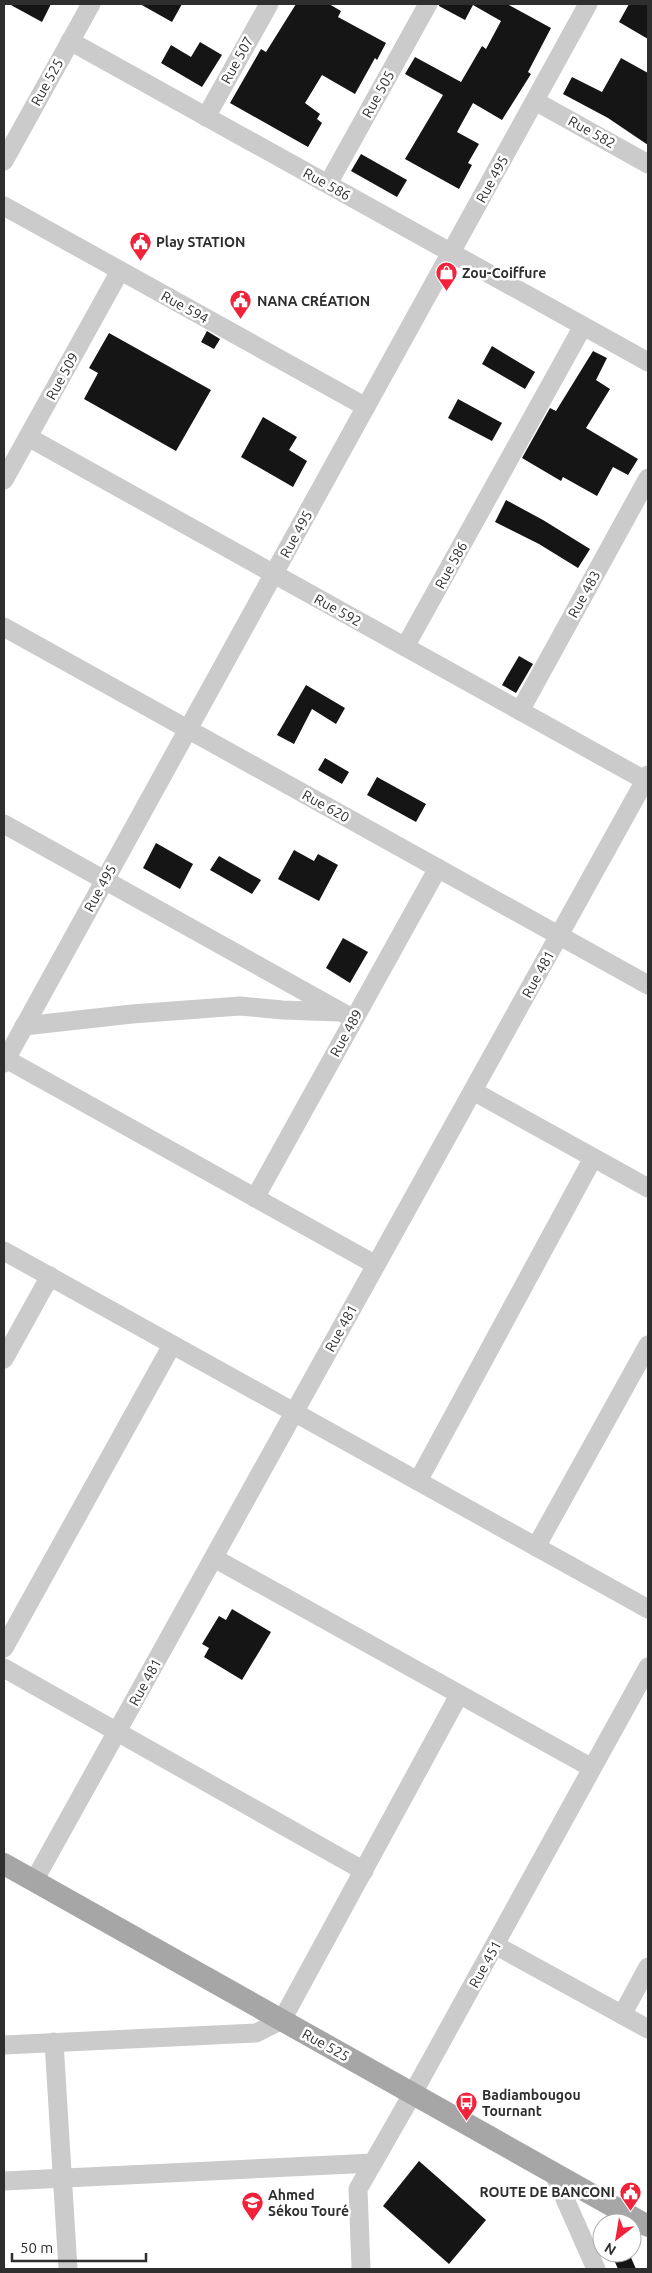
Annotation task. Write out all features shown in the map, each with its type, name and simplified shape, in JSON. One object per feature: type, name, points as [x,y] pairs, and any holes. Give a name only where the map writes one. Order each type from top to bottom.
[{"type":"main road","name":"Rue 525","points":[[4,1864],[648,2226]]},
{"type":"street","name":"Rue 525","points":[[4,161],[91,4]]},
{"type":"street","name":"Rue 507","points":[[206,117],[268,4]]},
{"type":"street","name":"Rue 505","points":[[328,184],[428,4]]},
{"type":"street","name":"Rue 495","points":[[5,1061],[588,4]]},
{"type":"street","name":"Rue 586","points":[[70,41],[648,362]]},
{"type":"street","name":"Rue 582","points":[[535,101],[648,164]]},
{"type":"street","name":"Rue 594","points":[[4,206],[366,408]]},
{"type":"street","name":"Rue 509","points":[[4,480],[120,271]]},
{"type":"street","name":"Rue 586","points":[[405,647],[583,326]]},
{"type":"street","name":"Rue 592","points":[[28,437],[520,711],[647,779]]},
{"type":"street","name":"Rue 483","points":[[520,711],[648,478]]},
{"type":"street","name":"Rue 620","points":[[4,627],[648,985]]},
{"type":"street","name":"Rue 481","points":[[34,1881],[647,779]]},
{"type":"street","points":[[4,824],[348,1015]]},
{"type":"street","name":"Rue 489","points":[[255,1198],[348,1015],[438,868]]},
{"type":"street","points":[[24,1026],[240,1006],[348,1015]]},
{"type":"street","points":[[5,1061],[376,1265]]},
{"type":"street","points":[[473,1091],[648,1188]]},
{"type":"street","points":[[418,1481],[593,1158]]},
{"type":"street","points":[[4,1251],[648,1609]]},
{"type":"street","points":[[4,1359],[50,1276]]},
{"type":"street","points":[[4,1648],[172,1345]]},
{"type":"street","points":[[536,1547],[648,1345]]},
{"type":"street","points":[[214,1558],[592,1768]]},
{"type":"street","name":"Rue 451","points":[[361,2269],[358,2189],[413,2094],[648,1667]]},
{"type":"street","points":[[4,1668],[364,1870]]},
{"type":"street","points":[[4,2045],[256,2033],[282,2020],[460,1695]]},
{"type":"street","points":[[495,1945],[648,2030]]},
{"type":"street","points":[[622,2015],[648,1967]]},
{"type":"street","points":[[54,2042],[68,2269]]},
{"type":"street","points":[[4,2181],[373,2163]]},
{"type":"street","points":[[552,2172],[596,2269]]},
{"type":"building","points":[[9,4],[51,4],[42,22]]},
{"type":"building","points":[[140,4],[182,4],[172,22]]},
{"type":"building","points":[[296,4],[329,4],[341,11],[338,17],[386,43],[377,60],[375,58],[355,94],[322,75],[305,103],[320,114],[317,119],[322,123],[308,147],[230,103],[261,49],[266,52]]},
{"type":"building","points":[[439,4],[507,4],[551,28],[528,72],[531,74],[502,120],[473,103],[457,132],[479,144],[468,163],[472,165],[459,189],[405,159],[443,95],[405,74],[415,57],[461,82],[482,46],[486,49],[501,21],[473,5],[465,20],[439,6]]},
{"type":"building","points":[[629,4],[648,4],[648,39],[619,22]]},
{"type":"building","points":[[200,42],[222,55],[202,87],[161,63],[171,45],[191,57]]},
{"type":"building","points":[[621,58],[648,73],[648,145],[608,118],[563,94],[572,77],[602,92]]},
{"type":"building","points":[[361,154],[407,180],[397,197],[351,171]]},
{"type":"building","points":[[207,331],[220,339],[214,349],[201,342]]},
{"type":"building","points":[[109,333],[211,390],[176,451],[84,399],[98,373],[89,368]]},
{"type":"building","points":[[492,346],[535,372],[525,389],[482,364]]},
{"type":"building","points":[[593,351],[607,358],[596,380],[610,389],[586,428],[638,459],[628,475],[613,467],[597,496],[563,477],[561,481],[522,458],[550,408],[556,411]]},
{"type":"building","points":[[458,399],[502,423],[492,441],[448,418]]},
{"type":"building","points":[[263,417],[297,437],[289,450],[307,461],[293,487],[241,457]]},
{"type":"building","points":[[506,500],[590,549],[578,568],[539,544],[495,522]]},
{"type":"building","points":[[519,656],[533,664],[516,693],[502,685]]},
{"type":"building","points":[[306,685],[345,708],[336,724],[312,709],[294,744],[277,735]]},
{"type":"building","points":[[325,758],[349,772],[342,784],[318,770]]},
{"type":"building","points":[[377,777],[426,804],[416,822],[367,795]]},
{"type":"building","points":[[156,843],[193,864],[180,889],[143,868]]},
{"type":"building","points":[[294,850],[314,861],[318,854],[338,865],[319,901],[278,879]]},
{"type":"building","points":[[219,856],[261,880],[252,894],[210,870]]},
{"type":"building","points":[[343,938],[368,952],[350,983],[326,968]]},
{"type":"building","points":[[232,1609],[271,1632],[242,1680],[204,1657],[209,1648],[202,1644],[219,1616],[226,1620]]},
{"type":"building","points":[[419,2161],[486,2220],[449,2264],[383,2206]]},
{"type":"building","points":[[615,2263],[633,2263],[636,2269],[618,2269]]},
{"type":"place","name":"Play STATION","points":[[140,261]]},
{"type":"place","name":"Zou-Coiffure","points":[[446,292]]},
{"type":"place","name":"NANA CRÉATION","points":[[241,320]]},
{"type":"place","name":"Badiambougou Tournant","points":[[466,2122]]},
{"type":"place","name":"ROUTE DE BANCONI","points":[[631,2211]]},
{"type":"place","name":"Ahmed Sékou Touré","points":[[252,2222]]}]
